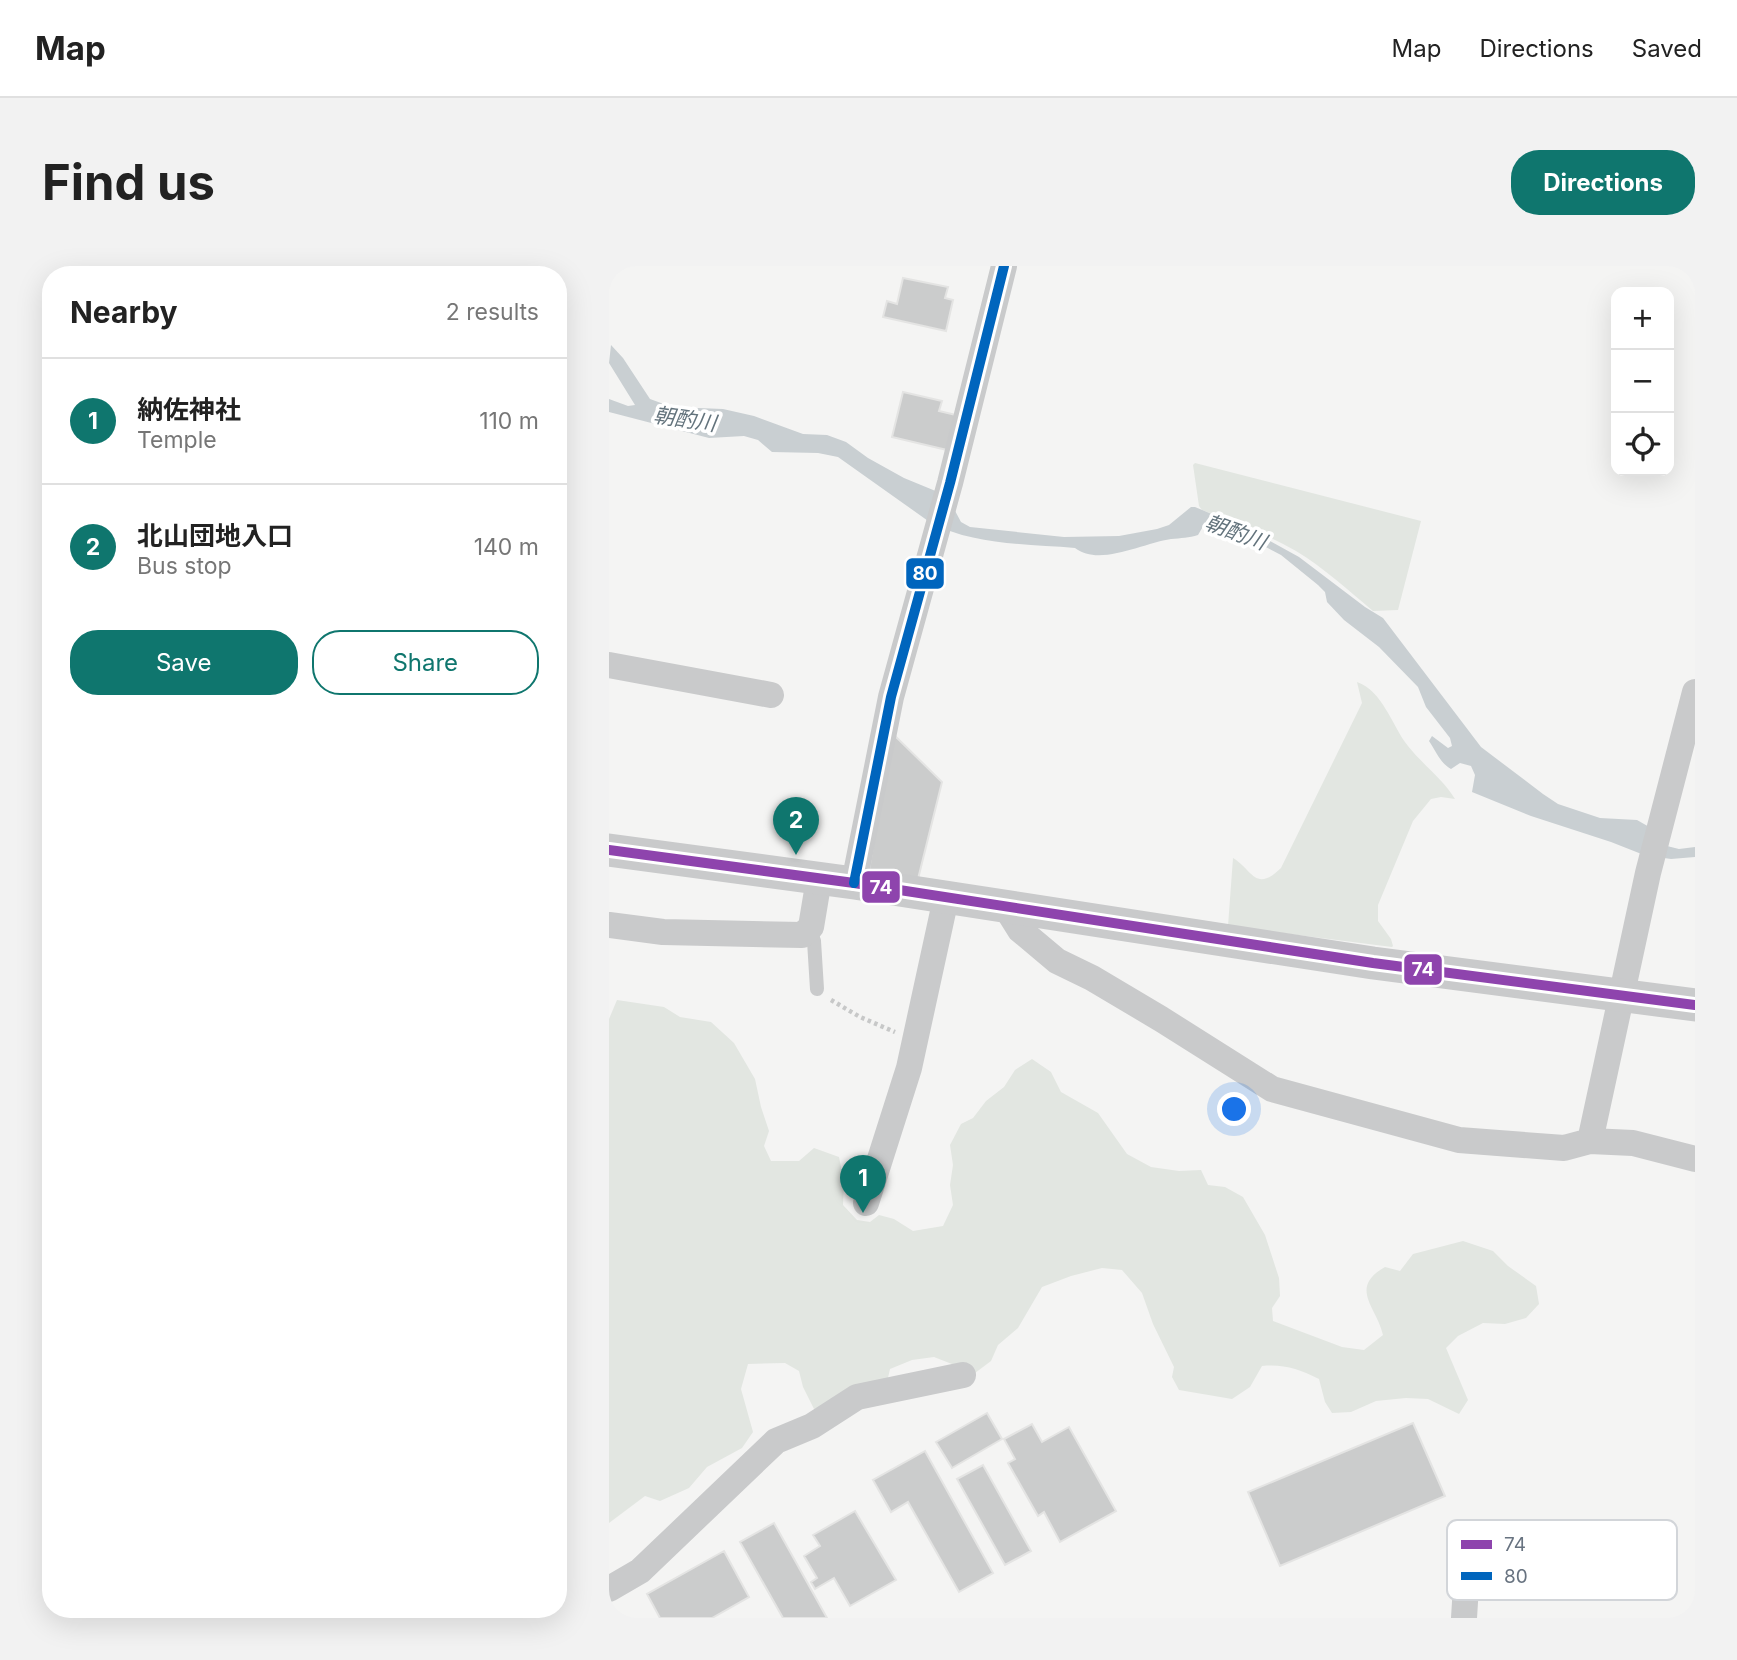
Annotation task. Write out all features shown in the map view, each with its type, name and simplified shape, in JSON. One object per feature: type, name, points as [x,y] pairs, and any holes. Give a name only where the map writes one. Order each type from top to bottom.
[{"type":"street","points":[[854,883],[891,696],[950,483],[1004,266]]},
{"type":"street","points":[[609,665],[771,695]]},
{"type":"street","points":[[1590,1141],[1649,873],[1695,692]]},
{"type":"street","points":[[609,850],[854,883],[1373,963],[1695,1004]]},
{"type":"street","points":[[609,925],[663,932],[799,935],[809,930],[819,879]]},
{"type":"street","points":[[866,1203],[909,1068],[946,898]]},
{"type":"street","points":[[1005,906],[1020,930],[1057,961],[1092,978],[1161,1019],[1272,1089],[1459,1140],[1564,1148],[1590,1141],[1633,1143],[1695,1159]]},
{"type":"street","points":[[609,1589],[639,1571],[776,1441],[812,1426],[857,1397],[963,1375]]},
{"type":"street","points":[[1464,1618],[1465,1600]]},
{"type":"lane","points":[[809,930],[814,941],[817,986]]},
{"type":"path","points":[[817,986],[838,1006],[915,1041]]},
{"type":"shaded area","points":[[1195,463],[1421,521],[1398,610],[1373,611],[1296,551],[1202,510],[1199,506],[1193,465]]},
{"type":"shaded area","points":[[1357,682],[1374,693],[1408,746],[1455,799],[1431,799],[1413,821],[1378,905],[1378,921],[1393,946],[1228,926],[1233,858],[1260,879],[1265,879],[1281,868],[1362,703]]},
{"type":"shaded area","points":[[617,1000],[664,1007],[680,1017],[711,1022],[734,1043],[755,1079],[769,1131],[764,1146],[771,1161],[799,1161],[814,1148],[839,1157],[844,1182],[843,1205],[857,1220],[870,1222],[879,1215],[894,1219],[913,1231],[943,1226],[953,1205],[950,1145],[961,1124],[973,1118],[986,1101],[1004,1087],[1015,1070],[1032,1059],[1051,1072],[1061,1092],[1098,1113],[1127,1154],[1151,1167],[1179,1171],[1201,1170],[1208,1185],[1225,1187],[1243,1197],[1265,1235],[1279,1278],[1280,1296],[1272,1308],[1273,1321],[1342,1347],[1364,1350],[1383,1335],[1368,1298],[1368,1283],[1374,1275],[1385,1267],[1400,1271],[1413,1254],[1463,1241],[1493,1251],[1508,1266],[1536,1286],[1539,1304],[1526,1318],[1505,1324],[1483,1323],[1458,1336],[1446,1348],[1468,1400],[1459,1414],[1428,1399],[1406,1398],[1376,1401],[1351,1412],[1332,1413],[1325,1402],[1319,1379],[1284,1367],[1262,1366],[1250,1387],[1232,1399],[1179,1390],[1172,1377],[1174,1367],[1153,1324],[1142,1293],[1122,1270],[1102,1268],[1042,1287],[1018,1328],[998,1345],[991,1361],[975,1373],[934,1357],[912,1360],[890,1369],[887,1382],[814,1409],[803,1387],[799,1371],[785,1363],[748,1364],[741,1389],[753,1432],[742,1448],[707,1467],[689,1488],[660,1501],[645,1496],[609,1523],[609,1019]]},
{"type":"water","name":"朝酌川","points":[[611,345],[623,358],[650,399],[672,407],[723,409],[754,416],[803,434],[827,435],[846,442],[904,478],[938,492],[953,507],[961,522],[970,527],[1064,537],[1119,536],[1169,525],[1191,507],[1195,507],[1250,530],[1299,557],[1383,618],[1481,747],[1543,794],[1558,804],[1600,818],[1637,820],[1651,828],[1667,846],[1679,849],[1695,847],[1695,857],[1671,859],[1644,855],[1531,816],[1472,792],[1475,775],[1471,766],[1460,763],[1451,769],[1441,760],[1429,741],[1432,736],[1448,748],[1452,746],[1450,738],[1426,707],[1418,687],[1379,647],[1344,620],[1327,602],[1325,592],[1318,585],[1281,555],[1235,531],[1205,523],[1195,536],[1160,541],[1109,555],[1085,553],[1075,548],[965,536],[931,523],[838,457],[818,453],[772,452],[758,440],[744,436],[709,438],[609,412],[609,399],[628,406],[635,405],[609,363]]},
{"type":"building","points":[[903,278],[948,287],[945,298],[953,300],[946,331],[883,317],[887,301],[897,304]]},
{"type":"building","points":[[903,392],[942,401],[939,411],[956,415],[947,450],[892,437]]},
{"type":"building","points":[[892,733],[942,782],[917,883],[869,870]]},
{"type":"building","points":[[987,1413],[1002,1439],[952,1468],[936,1442]]},
{"type":"building","points":[[1413,1423],[1445,1496],[1280,1566],[1248,1492]]},
{"type":"building","points":[[1032,1424],[1042,1442],[1069,1427],[1116,1511],[1060,1542],[1044,1512],[1038,1516],[1008,1463],[1015,1459],[1004,1439]]},
{"type":"building","points":[[925,1451],[993,1573],[959,1592],[908,1502],[891,1512],[873,1480]]},
{"type":"building","points":[[983,1465],[1031,1551],[1005,1565],[957,1479]]},
{"type":"building","points":[[855,1511],[896,1580],[850,1606],[834,1578],[815,1589],[811,1582],[817,1578],[804,1556],[820,1546],[813,1535]]},
{"type":"building","points":[[774,1523],[827,1618],[783,1618],[740,1542]]},
{"type":"building","points":[[724,1551],[749,1597],[712,1618],[660,1618],[647,1594]]},
{"type":"transit line","name":"80","points":[[854,883],[891,697],[950,483],[1004,266]]},
{"type":"transit line","name":"74","points":[[609,850],[854,883],[1373,963],[1695,1005]]},
{"type":"place","name":"北山団地入口","points":[[796,855]]},
{"type":"place","name":"納佐神社","points":[[863,1213]]}]
